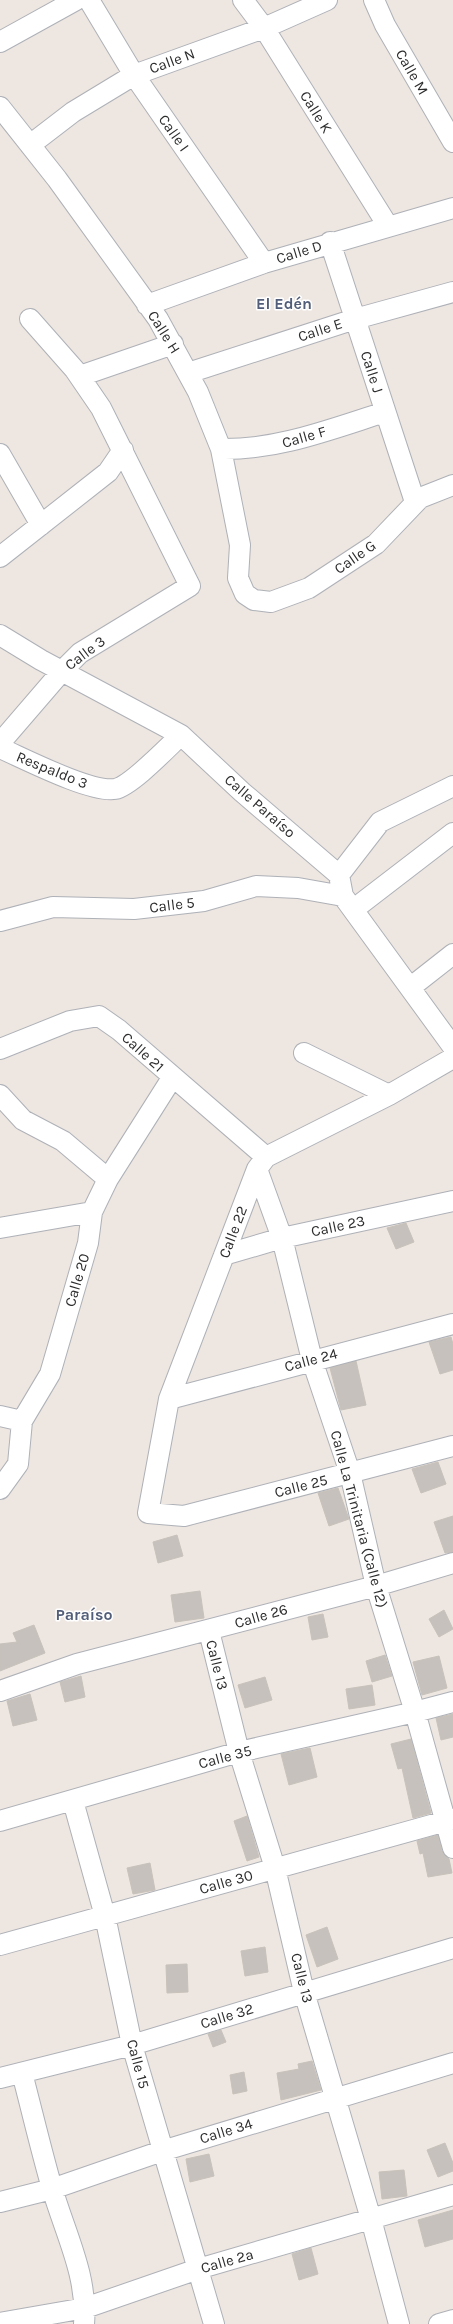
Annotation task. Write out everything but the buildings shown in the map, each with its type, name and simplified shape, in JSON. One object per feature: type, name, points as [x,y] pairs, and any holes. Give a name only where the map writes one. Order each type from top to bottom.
[{"type":"street","points":[[0,42],[76,0]]},
{"type":"street","name":"Calle I","points":[[89,0],[134,75],[264,263]]},
{"type":"street","name":"Calle K","points":[[243,0],[264,28],[388,226]]},
{"type":"street","name":"Calle N","points":[[30,145],[73,112],[134,75],[264,28],[327,0]]},
{"type":"street","name":"Calle M","points":[[374,0],[385,25],[453,142]]},
{"type":"street","name":"Calle H","points":[[0,107],[30,145],[158,318],[173,344],[221,449],[240,545],[238,578],[245,594]]},
{"type":"street","name":"Calle D","points":[[148,306],[264,263],[330,242],[453,208]]},
{"type":"street","name":"Calle J","points":[[330,242],[415,502]]},
{"type":"street","name":"Calle E","points":[[188,374],[355,319],[453,292]]},
{"type":"street","points":[[0,557],[108,472],[123,450],[102,408],[80,376],[30,319]]},
{"type":"street","points":[[80,376],[173,344]]},
{"type":"street","name":"Calle F","points":[[221,449],[240,450],[281,444],[385,412]]},
{"type":"street","name":"Calle 3","points":[[0,743],[62,671],[80,654],[190,586],[123,450]]},
{"type":"street","points":[[0,454],[41,525]]},
{"type":"street","name":"Calle G","points":[[245,594],[254,600],[271,602],[309,588],[376,544],[420,498],[453,485]]},
{"type":"street","name":"Calle Paraíso","points":[[0,635],[62,671],[181,735],[242,792],[339,875]]},
{"type":"street","name":"Respaldo 3","points":[[0,748],[91,786],[115,789],[137,776],[181,735]]},
{"type":"street","points":[[453,786],[380,822],[339,875],[349,902],[453,1047]]},
{"type":"street","points":[[349,902],[453,833]]},
{"type":"street","name":"Calle 5","points":[[0,921],[53,907],[134,909],[204,901],[256,886],[298,888],[349,902]]},
{"type":"street","points":[[411,987],[453,954]]},
{"type":"street","name":"Calle 21","points":[[0,1049],[70,1022],[99,1016],[119,1030],[262,1163]]},
{"type":"street","points":[[304,1053],[389,1095]]},
{"type":"street","points":[[262,1163],[389,1095],[453,1058]]},
{"type":"street","name":"Calle 20","points":[[0,1489],[18,1464],[22,1421],[50,1374],[88,1243],[92,1212],[108,1179],[172,1078]]},
{"type":"street","points":[[0,1095],[23,1120],[63,1141],[108,1179]]},
{"type":"street","name":"Calle La Trinitaria (Calle 12)","points":[[262,1163],[312,1360],[350,1473],[376,1586],[449,1820],[453,1848]]},
{"type":"street","name":"Calle 22","points":[[148,1513],[169,1400],[224,1255],[262,1163]]},
{"type":"street","name":"Calle 23","points":[[224,1255],[282,1238],[452,1203]]},
{"type":"street","points":[[0,1228],[92,1212]]},
{"type":"street","name":"Calle 24","points":[[169,1400],[312,1360],[453,1324]]},
{"type":"street","points":[[0,1416],[22,1421]]},
{"type":"street","name":"Calle 25","points":[[148,1513],[184,1516],[453,1446]]},
{"type":"street","name":"Calle 26","points":[[0,1691],[77,1664],[209,1631],[376,1586],[453,1563]]},
{"type":"street","name":"Calle 13","points":[[209,1631],[238,1752],[275,1868],[304,1992],[371,2219],[399,2324]]},
{"type":"street","name":"Calle 35","points":[[0,1821],[238,1752],[453,1702]]},
{"type":"street","name":"Calle 15","points":[[73,1801],[105,1916],[132,2045],[214,2324]]},
{"type":"street","name":"Calle 30","points":[[0,1945],[449,1820]]},
{"type":"street","name":"Calle 32","points":[[0,2078],[132,2045],[453,1948]]},
{"type":"street","name":"Calle 34","points":[[0,2202],[52,2189],[162,2151],[453,2063]]},
{"type":"street","points":[[22,2073],[52,2189],[73,2246],[85,2316]]},
{"type":"street","name":"Calle 2ª","points":[[0,2323],[85,2316],[198,2269],[453,2195]]},
{"type":"street","points":[[439,2324],[453,2320]]},
{"type":"district","name":"El Edén","points":[[284,303]]},
{"type":"district","name":"Paraíso","points":[[84,1614]]}]
